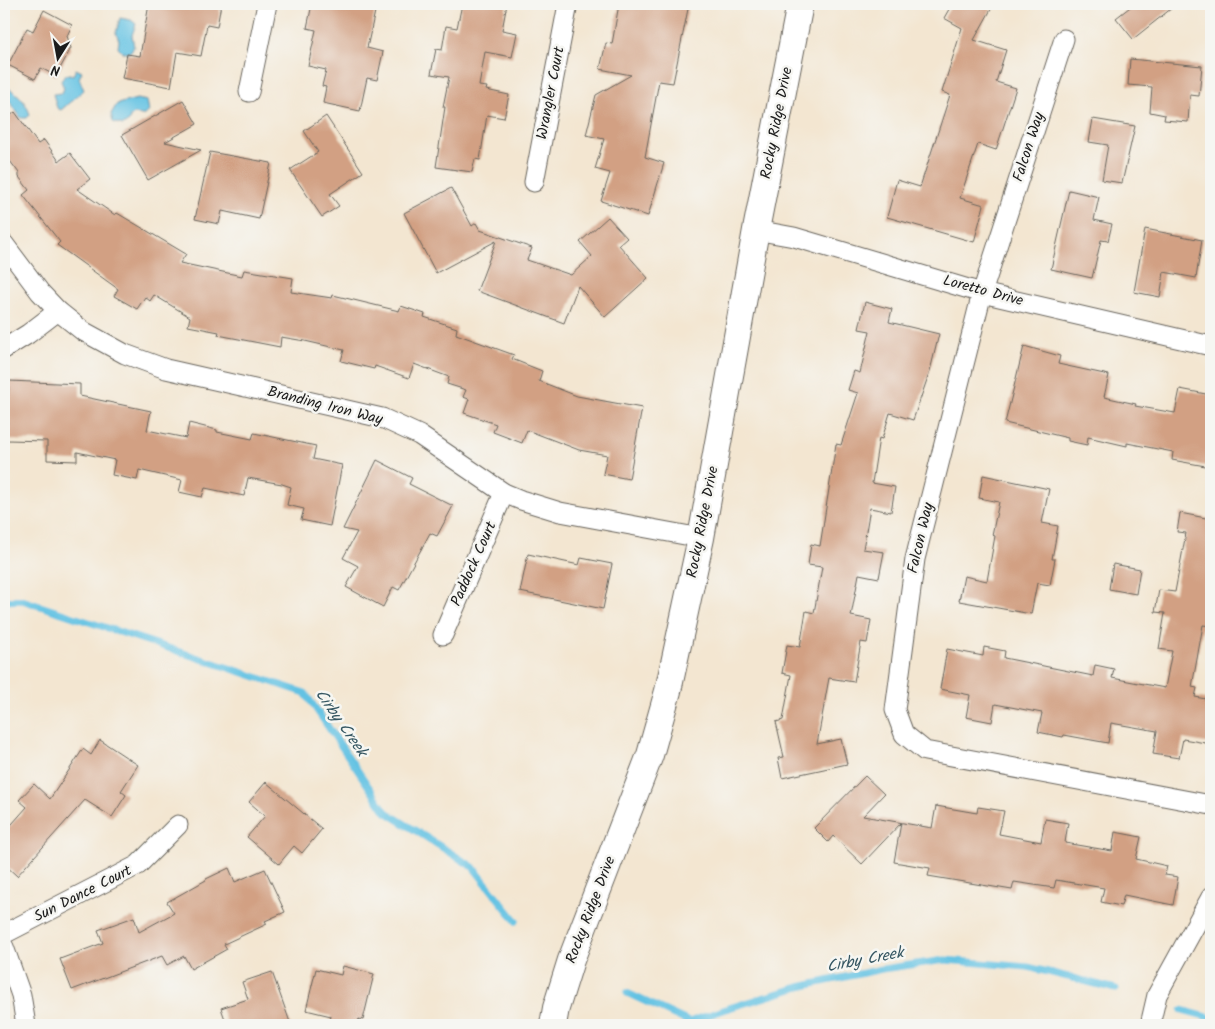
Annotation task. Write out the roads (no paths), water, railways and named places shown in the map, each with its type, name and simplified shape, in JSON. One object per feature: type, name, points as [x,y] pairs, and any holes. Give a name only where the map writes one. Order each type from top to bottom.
[{"type":"main road","name":"Rocky Ridge Drive","points":[[553,1025],[556,1008],[571,960],[650,755],[675,663],[701,538],[756,230],[800,4]]},
{"type":"street","points":[[249,92],[267,4]]},
{"type":"street","name":"Wrangler Court","points":[[534,182],[568,4]]},
{"type":"street","name":"Falcon Way","points":[[1064,39],[982,293],[915,559],[895,710],[904,734],[925,751],[1211,805]]},
{"type":"street","name":"Loretto Drive","points":[[756,230],[794,237],[982,293],[1211,346]]},
{"type":"street","name":"Branding Iron Way","points":[[4,244],[40,292],[58,311],[82,331],[125,354],[145,362],[188,374],[363,413],[401,426],[418,435],[504,493],[521,500],[560,512],[701,538]]},
{"type":"street","points":[[4,349],[28,334],[58,311]]},
{"type":"street","name":"Paddock Court","points":[[443,634],[504,493]]},
{"type":"street","name":"Sun Dance Court","points":[[4,934],[138,865],[178,825]]},
{"type":"street","points":[[1150,1025],[1157,995],[1211,897]]},
{"type":"street","points":[[4,946],[21,995],[26,1025]]},
{"type":"water","points":[[120,18],[131,20],[136,24],[132,35],[134,47],[129,53],[122,52],[118,48],[119,40],[116,33]]},
{"type":"water","points":[[76,69],[82,72],[79,78],[84,90],[61,110],[57,108],[53,94],[62,93],[64,88],[61,81],[65,75],[73,75]]},
{"type":"water","points":[[10,89],[25,104],[30,115],[27,118],[21,118],[7,97],[4,96],[4,91]]},
{"type":"water","points":[[137,99],[147,101],[149,111],[147,113],[144,115],[134,114],[123,125],[113,122],[111,114],[117,104]]},
{"type":"waterway","name":"Cirby Creek","points":[[4,601],[22,600],[305,693],[386,812],[473,867],[516,921]]},
{"type":"waterway","name":"Cirby Creek","points":[[627,993],[689,1022],[799,987],[882,969],[945,960],[1028,967],[1116,989]]},
{"type":"waterway","name":"Cirby Creek","points":[[1182,1010],[1211,1018]]}]
